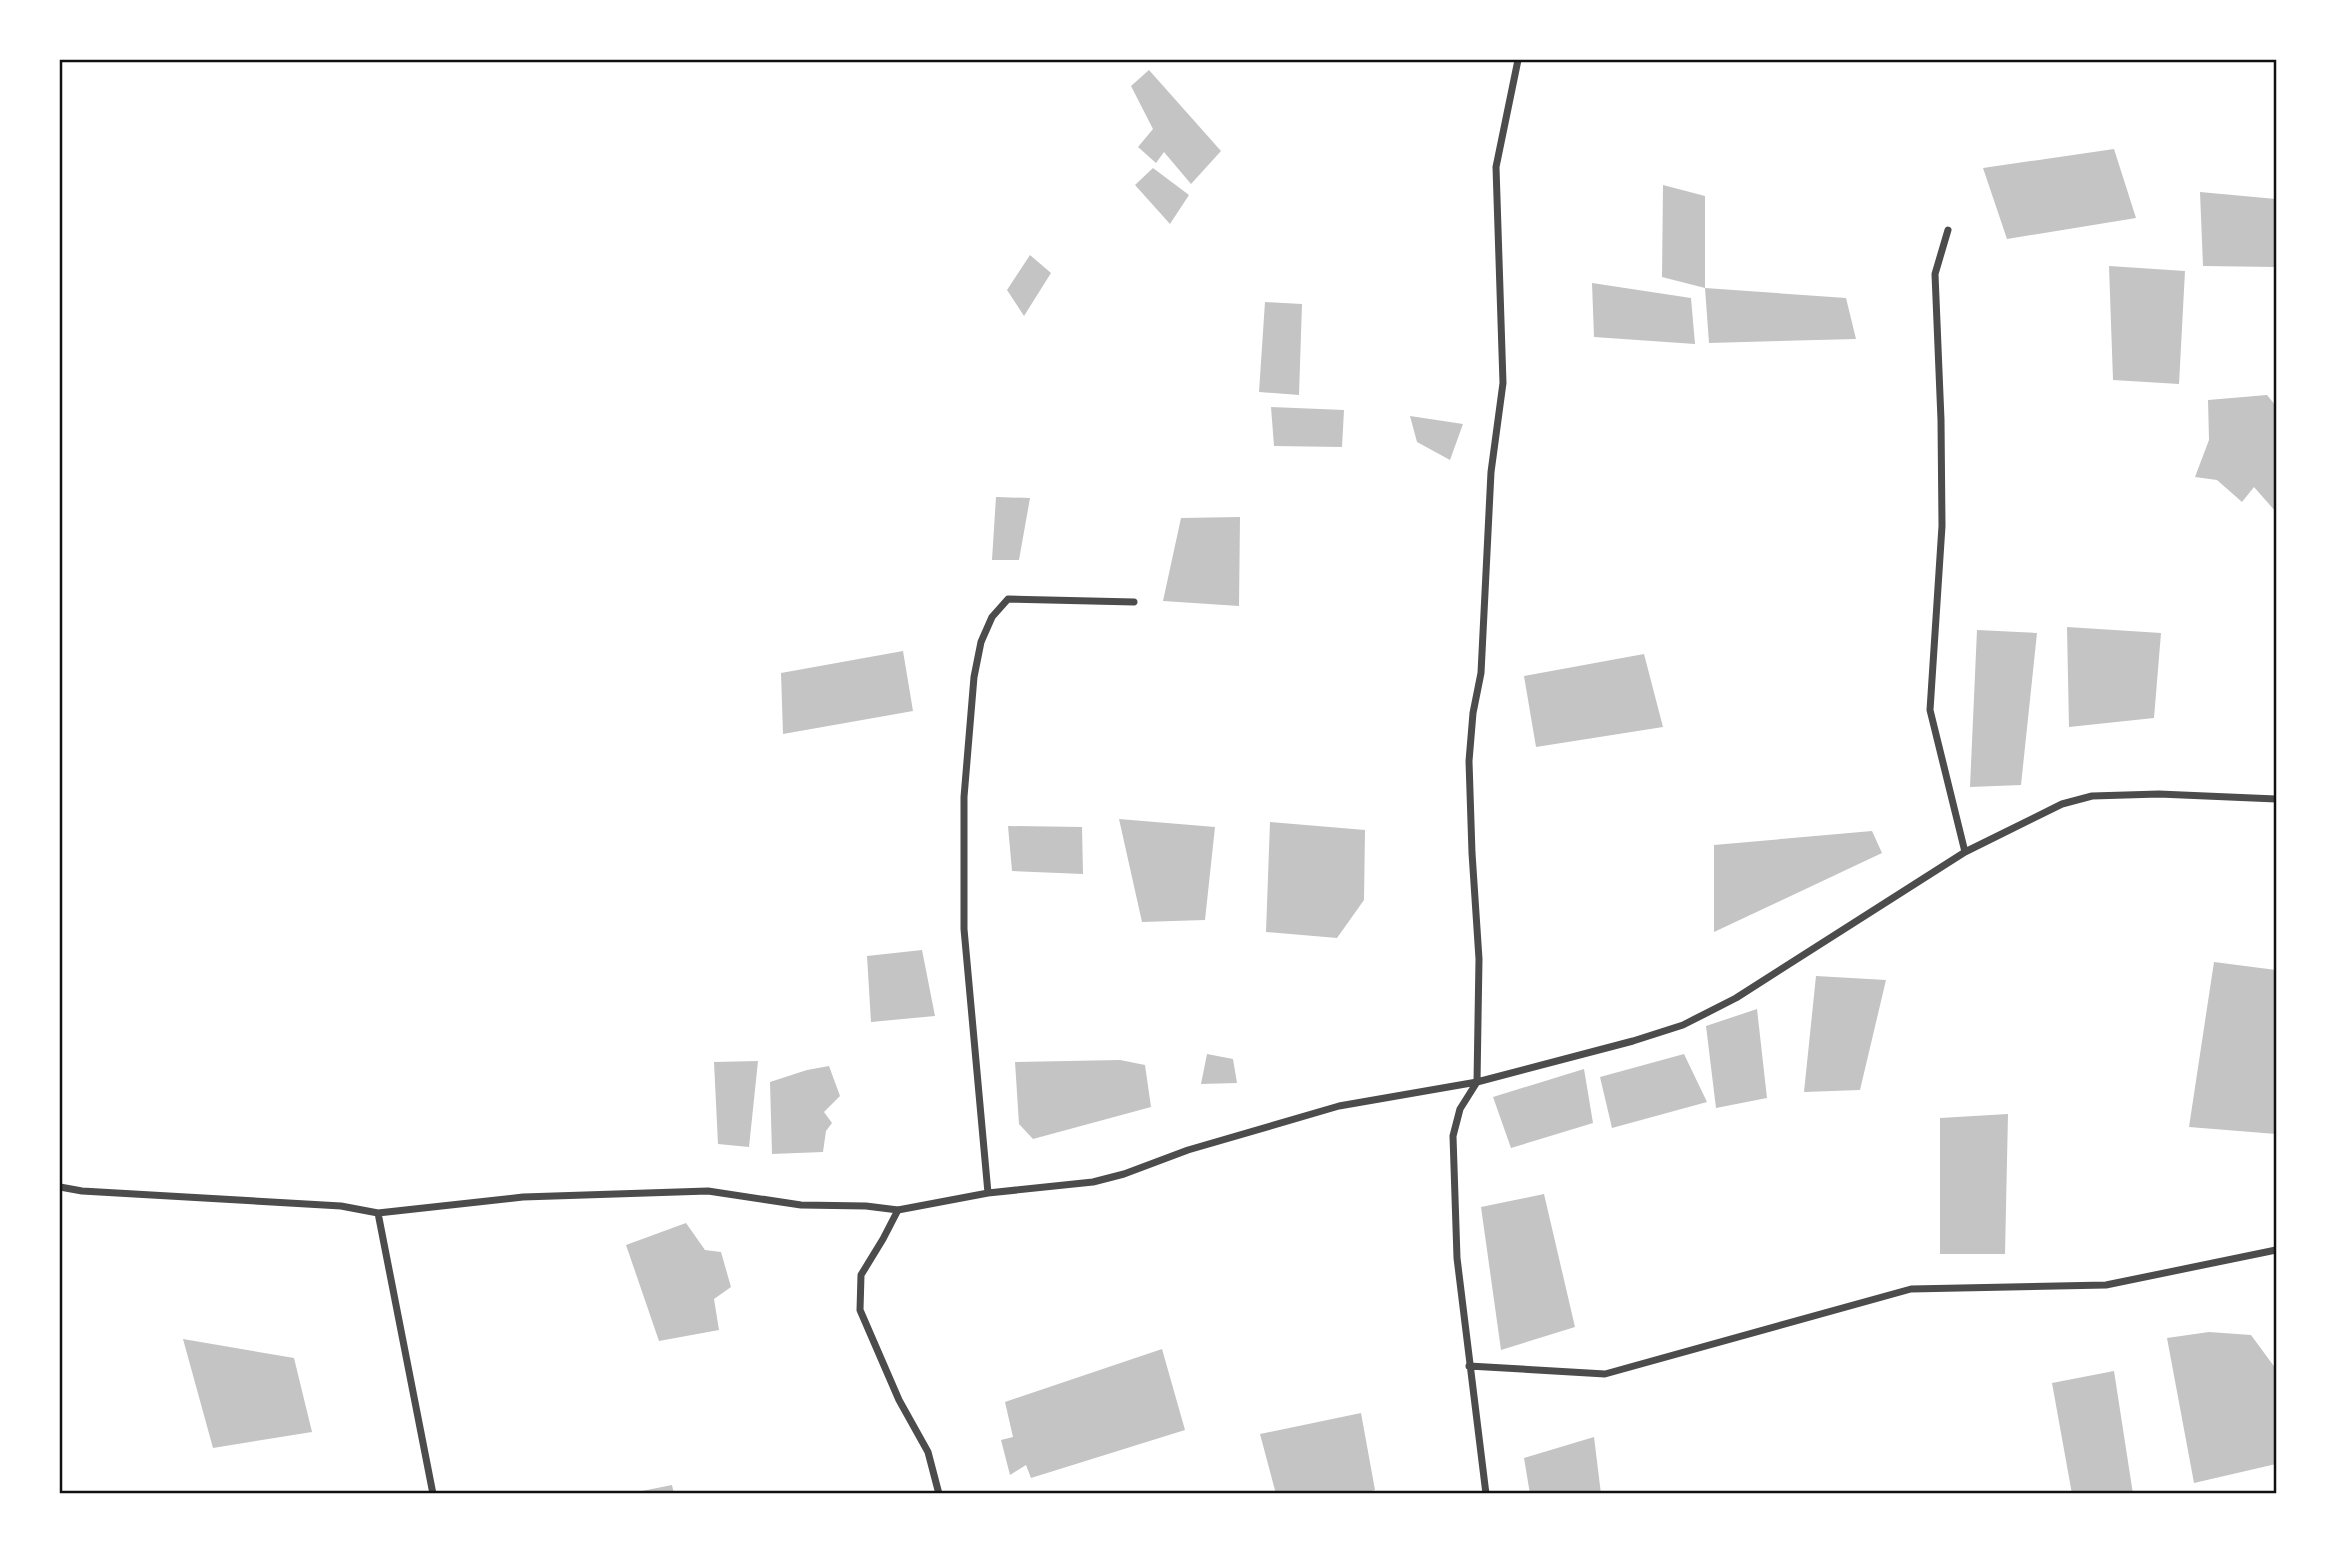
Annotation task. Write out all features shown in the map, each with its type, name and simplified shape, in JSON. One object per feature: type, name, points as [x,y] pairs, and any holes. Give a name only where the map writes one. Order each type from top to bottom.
[{"type":"street","points":[[1486,1493],[1457,1258],[1453,1136],[1460,1109],[1477,1082],[1479,959],[1469,761],[1473,713],[1481,673],[1491,472],[1503,383],[1496,167],[1518,60]]},
{"type":"street","points":[[1948,230],[1935,274],[1942,526],[1930,710],[1965,852]]},
{"type":"street","points":[[988,1193],[964,929],[964,797],[974,677],[981,642],[992,618],[1007,599],[1134,603]]},
{"type":"street","points":[[60,1186],[82,1191],[341,1206],[378,1213],[523,1197],[708,1191],[802,1205],[866,1206],[898,1210],[988,1193],[1093,1182],[1124,1174],[1188,1150],[1339,1106],[1477,1082],[1633,1041],[1682,1025],[1736,998],[1965,852],[2062,804],[2092,796],[2159,794],[2277,799]]},
{"type":"street","points":[[898,1210],[861,1275],[860,1310],[899,1400],[928,1452],[939,1493]]},
{"type":"street","points":[[378,1213],[433,1493]]},
{"type":"street","points":[[1469,1366],[1605,1374],[1911,1289],[2106,1285],[2277,1250]]},
{"type":"building","points":[[1149,70],[1221,151],[1191,184],[1164,152],[1156,163],[1138,147],[1153,129],[1131,86]]},
{"type":"building","points":[[2114,149],[2136,218],[2007,239],[1983,168]]},
{"type":"building","points":[[1153,168],[1189,195],[1170,224],[1135,185]]},
{"type":"building","points":[[1663,185],[1705,196],[1705,288],[1662,277]]},
{"type":"building","points":[[2200,192],[2276,199],[2276,267],[2203,266]]},
{"type":"building","points":[[1030,255],[1051,273],[1024,316],[1007,290]]},
{"type":"building","points":[[2109,266],[2185,271],[2179,384],[2113,380]]},
{"type":"building","points":[[1592,283],[1691,298],[1695,344],[1594,337]]},
{"type":"building","points":[[1705,288],[1846,298],[1856,339],[1709,343]]},
{"type":"building","points":[[1265,302],[1302,304],[1299,395],[1259,392]]},
{"type":"building","points":[[2267,395],[2276,406],[2276,512],[2254,487],[2242,502],[2217,480],[2195,477],[2209,440],[2208,400]]},
{"type":"building","points":[[1271,407],[1344,410],[1342,447],[1274,446]]},
{"type":"building","points":[[1410,416],[1463,424],[1450,460],[1417,442]]},
{"type":"building","points":[[996,497],[1030,498],[1019,560],[992,560]]},
{"type":"building","points":[[1240,517],[1239,606],[1163,601],[1181,518]]},
{"type":"building","points":[[2067,627],[2161,633],[2154,718],[2069,727]]},
{"type":"building","points":[[1977,630],[2037,633],[2021,785],[1970,787]]},
{"type":"building","points":[[903,651],[913,711],[783,734],[781,673]]},
{"type":"building","points":[[1644,654],[1663,727],[1536,747],[1524,676]]},
{"type":"building","points":[[1119,819],[1215,827],[1205,920],[1142,922]]},
{"type":"building","points":[[1270,822],[1365,830],[1364,900],[1337,938],[1266,932]]},
{"type":"building","points":[[1008,826],[1082,827],[1083,874],[1012,871]]},
{"type":"building","points":[[1872,831],[1882,853],[1714,932],[1714,845]]},
{"type":"building","points":[[922,950],[935,1016],[871,1022],[867,956]]},
{"type":"building","points":[[2214,962],[2276,970],[2276,1134],[2189,1127]]},
{"type":"building","points":[[1816,976],[1886,980],[1860,1090],[1804,1092]]},
{"type":"building","points":[[1757,1009],[1767,1098],[1716,1108],[1706,1026]]},
{"type":"building","points":[[1207,1054],[1233,1059],[1237,1083],[1201,1084]]},
{"type":"building","points":[[1684,1054],[1707,1102],[1612,1128],[1600,1077]]},
{"type":"building","points":[[1120,1060],[1145,1065],[1151,1107],[1033,1139],[1019,1124],[1015,1062]]},
{"type":"building","points":[[758,1061],[749,1147],[718,1144],[714,1062]]},
{"type":"building","points":[[829,1066],[840,1096],[824,1112],[832,1123],[826,1131],[823,1152],[772,1154],[770,1082]]},
{"type":"building","points":[[1584,1069],[1593,1123],[1511,1148],[1493,1097]]},
{"type":"building","points":[[2008,1114],[2005,1254],[1940,1254],[1940,1118]]},
{"type":"building","points":[[1544,1194],[1575,1327],[1501,1350],[1481,1207]]},
{"type":"building","points":[[686,1223],[705,1250],[721,1252],[731,1287],[714,1299],[719,1330],[659,1341],[626,1245]]},
{"type":"building","points":[[2209,1332],[2251,1335],[2276,1369],[2276,1464],[2194,1483],[2167,1338]]},
{"type":"building","points":[[183,1339],[294,1358],[312,1432],[213,1448]]},
{"type":"building","points":[[1162,1349],[1185,1430],[1031,1478],[1026,1465],[1010,1475],[1001,1440],[1013,1437],[1005,1402]]},
{"type":"building","points":[[2114,1371],[2133,1494],[2072,1494],[2052,1383]]},
{"type":"building","points":[[1361,1413],[1375,1490],[1364,1494],[1276,1494],[1260,1434]]},
{"type":"building","points":[[1594,1437],[1601,1494],[1530,1494],[1524,1458]]},
{"type":"building","points":[[672,1485],[674,1494],[637,1492]]}]
